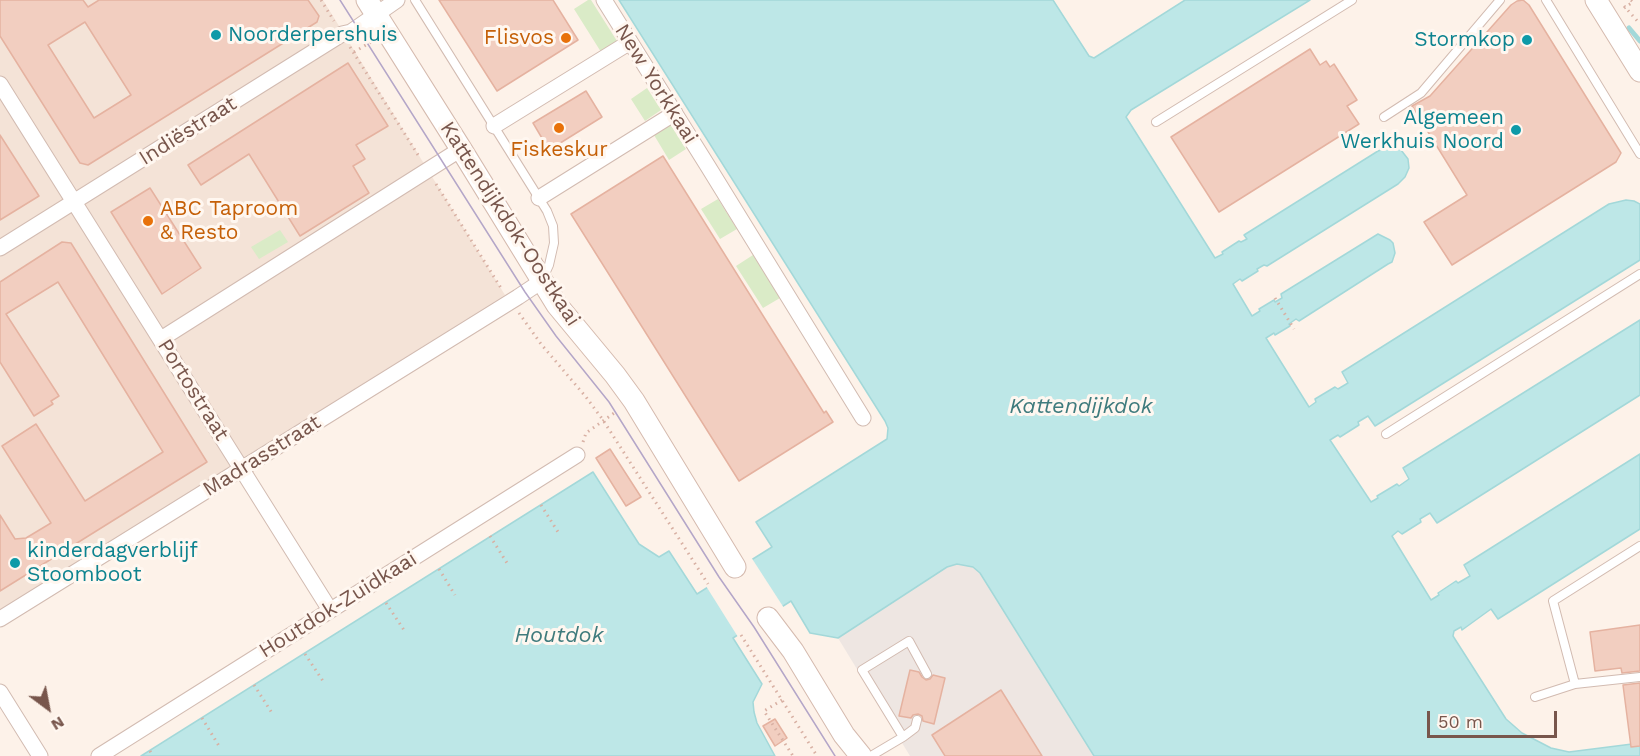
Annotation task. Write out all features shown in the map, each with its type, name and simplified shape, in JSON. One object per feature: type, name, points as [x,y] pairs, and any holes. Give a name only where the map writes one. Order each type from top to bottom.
[{"type":"street","name":"Indiëstraat","points":[[0,248],[342,34],[351,32],[371,7],[397,0]]},
{"type":"street","name":"New Yorkkaai","points":[[603,0],[863,418]]},
{"type":"street","points":[[1596,0],[1640,71]]},
{"type":"street","name":"Kattendijkdok-Oostkaai","points":[[371,7],[461,149],[533,286],[557,304],[633,400],[735,567]]},
{"type":"street","points":[[494,126],[630,42]]},
{"type":"street","name":"Portostraat","points":[[0,84],[330,610]]},
{"type":"street","points":[[539,198],[675,113]]},
{"type":"street","points":[[161,339],[461,149]]},
{"type":"street","name":"Madrasstraat","points":[[0,619],[533,286]]},
{"type":"street","name":"Houtdok-Zuidkaai","points":[[99,756],[577,454]]},
{"type":"street","points":[[768,618],[793,651],[844,735],[861,756]]},
{"type":"street","points":[[0,692],[40,756]]},
{"type":"lane","points":[[415,0],[547,211],[553,226],[554,243],[549,265],[533,286]]},
{"type":"lane","points":[[1156,122],[1352,0]]},
{"type":"lane","points":[[1384,117],[1421,93],[1500,0]]},
{"type":"lane","points":[[1546,0],[1640,154]]},
{"type":"lane","points":[[1386,434],[1640,274]]},
{"type":"lane","points":[[1575,684],[1553,601],[1640,546]]},
{"type":"lane","points":[[903,737],[862,670],[909,641],[927,674]]},
{"type":"lane","points":[[1535,697],[1575,684],[1640,677]]},
{"type":"lane","points":[[871,756],[915,728],[917,720]]},
{"type":"path","points":[[321,0],[510,302],[603,420],[708,584]]},
{"type":"path","points":[[1631,0],[1633,2],[1626,7],[1640,24]]},
{"type":"path","points":[[1275,298],[1294,329]]},
{"type":"path","points":[[577,454],[586,433],[633,400]]},
{"type":"path","points":[[541,505],[558,532]]},
{"type":"path","points":[[490,536],[507,563]]},
{"type":"path","points":[[439,569],[455,594]]},
{"type":"path","points":[[386,603],[404,630]]},
{"type":"path","points":[[741,635],[817,756]]},
{"type":"path","points":[[305,654],[323,681]]},
{"type":"path","points":[[254,686],[272,713]]},
{"type":"path","points":[[782,700],[764,711],[793,756]]},
{"type":"path","points":[[202,718],[219,746]]},
{"type":"path","points":[[150,751],[153,756]]},
{"type":"shaded area","points":[[0,0],[323,0],[505,295],[0,610]]},
{"type":"shaded area","points":[[957,564],[973,567],[980,573],[1094,756],[910,756],[838,638],[947,567]]},
{"type":"green space","points":[[591,0],[617,41],[601,52],[574,9]]},
{"type":"green space","points":[[647,88],[661,110],[645,121],[631,99]]},
{"type":"green space","points":[[670,124],[686,149],[669,160],[654,135]]},
{"type":"green space","points":[[718,199],[737,229],[720,239],[701,209]]},
{"type":"green space","points":[[280,230],[288,242],[259,259],[251,247]]},
{"type":"green space","points":[[753,255],[780,298],[763,308],[736,266]]},
{"type":"water","name":"Kattendijkdok","points":[[619,0],[1053,0],[1089,56],[1094,58],[1185,0],[1310,0],[1131,110],[1126,117],[1215,258],[1239,241],[1247,239],[1244,235],[1378,151],[1389,147],[1401,150],[1408,159],[1409,168],[1405,177],[1398,184],[1267,266],[1264,265],[1242,281],[1240,279],[1233,284],[1252,316],[1274,300],[1275,302],[1282,298],[1281,294],[1378,234],[1393,243],[1395,253],[1392,262],[1299,321],[1296,319],[1289,324],[1290,326],[1266,338],[1309,407],[1316,402],[1315,399],[1335,387],[1338,389],[1348,383],[1342,372],[1609,204],[1626,200],[1640,204],[1640,260],[1375,426],[1368,416],[1358,422],[1359,425],[1340,437],[1338,435],[1330,440],[1371,502],[1378,498],[1377,496],[1409,479],[1403,468],[1640,320],[1640,395],[1437,523],[1430,513],[1420,519],[1421,522],[1402,534],[1398,531],[1392,536],[1431,600],[1456,581],[1458,583],[1470,576],[1464,565],[1640,454],[1640,529],[1498,619],[1491,609],[1462,630],[1461,627],[1454,631],[1453,636],[1506,719],[1522,733],[1551,748],[1569,752],[1640,743],[1640,756],[1094,756],[980,573],[973,567],[957,564],[947,567],[838,638],[810,633],[791,601],[733,638],[762,684],[753,702],[754,712],[757,723],[775,756],[141,756],[593,472],[639,544],[659,557],[669,551],[697,594],[772,547],[756,522],[887,439],[888,428],[885,421]]},
{"type":"pier","points":[[751,557],[784,608],[738,637],[706,586]]},
{"type":"building","points":[[0,0],[83,0],[88,7],[99,0],[308,0],[319,16],[317,22],[88,165],[80,163],[0,36]],"holes":[[[85,22],[131,95],[94,118],[48,45]]]},
{"type":"building","points":[[439,0],[553,0],[578,40],[497,91]]},
{"type":"building","name":"Algemeen Werkhuis Noord","points":[[1523,0],[1529,5],[1621,153],[1616,162],[1452,265],[1424,222],[1467,195],[1412,106],[1430,96],[1511,5]]},
{"type":"building","points":[[1310,49],[1320,65],[1326,61],[1330,67],[1334,64],[1357,100],[1347,106],[1359,124],[1219,212],[1171,137]]},
{"type":"building","points":[[348,63],[388,126],[356,145],[365,159],[353,166],[369,193],[300,236],[249,154],[201,185],[188,165]]},
{"type":"building","points":[[586,91],[602,117],[549,150],[533,123]]},
{"type":"building","points":[[0,135],[39,196],[0,220]]},
{"type":"building","points":[[663,156],[824,413],[826,411],[833,422],[739,481],[571,214]]},
{"type":"building","points":[[150,188],[201,268],[162,294],[111,212]]},
{"type":"building","points":[[62,242],[71,243],[207,462],[0,591],[0,515],[15,539],[26,538],[51,523],[2,446],[36,424],[85,501],[163,452],[58,282],[6,314],[59,396],[51,401],[53,404],[34,416],[0,362],[0,282]]},
{"type":"building","points":[[610,449],[641,497],[626,506],[596,458]]},
{"type":"building","points":[[1640,625],[1640,671],[1622,673],[1621,668],[1595,671],[1590,632]]},
{"type":"building","points":[[910,670],[919,672],[926,680],[933,675],[945,678],[934,724],[923,721],[922,716],[918,714],[911,718],[899,716]]},
{"type":"building","points":[[1640,683],[1640,746],[1631,747],[1623,685]]},
{"type":"building","points":[[1001,690],[1042,756],[945,756],[932,735]]},
{"type":"building","points":[[775,719],[787,738],[775,746],[763,726]]},
{"type":"waterway","points":[[1629,28],[1640,41]]},
{"type":"tram line","points":[[340,0],[525,292],[556,336],[609,402],[835,756]]},
{"type":"place","name":"Noorderpershuis","points":[[216,35]]},
{"type":"place","name":"Flisvos","points":[[566,38]]},
{"type":"place","name":"Stormkop","points":[[1527,40]]},
{"type":"place","name":"Fiskeskur","points":[[559,128]]},
{"type":"place","name":"Algemeen Werkhuis Noord","points":[[1516,130]]},
{"type":"place","name":"ABC Taproom & Resto","points":[[148,221]]},
{"type":"place","name":"kinderdagverblijf Stoomboot","points":[[15,563]]},
{"type":"water label","name":"Houtdok","points":[[559,636]]}]
